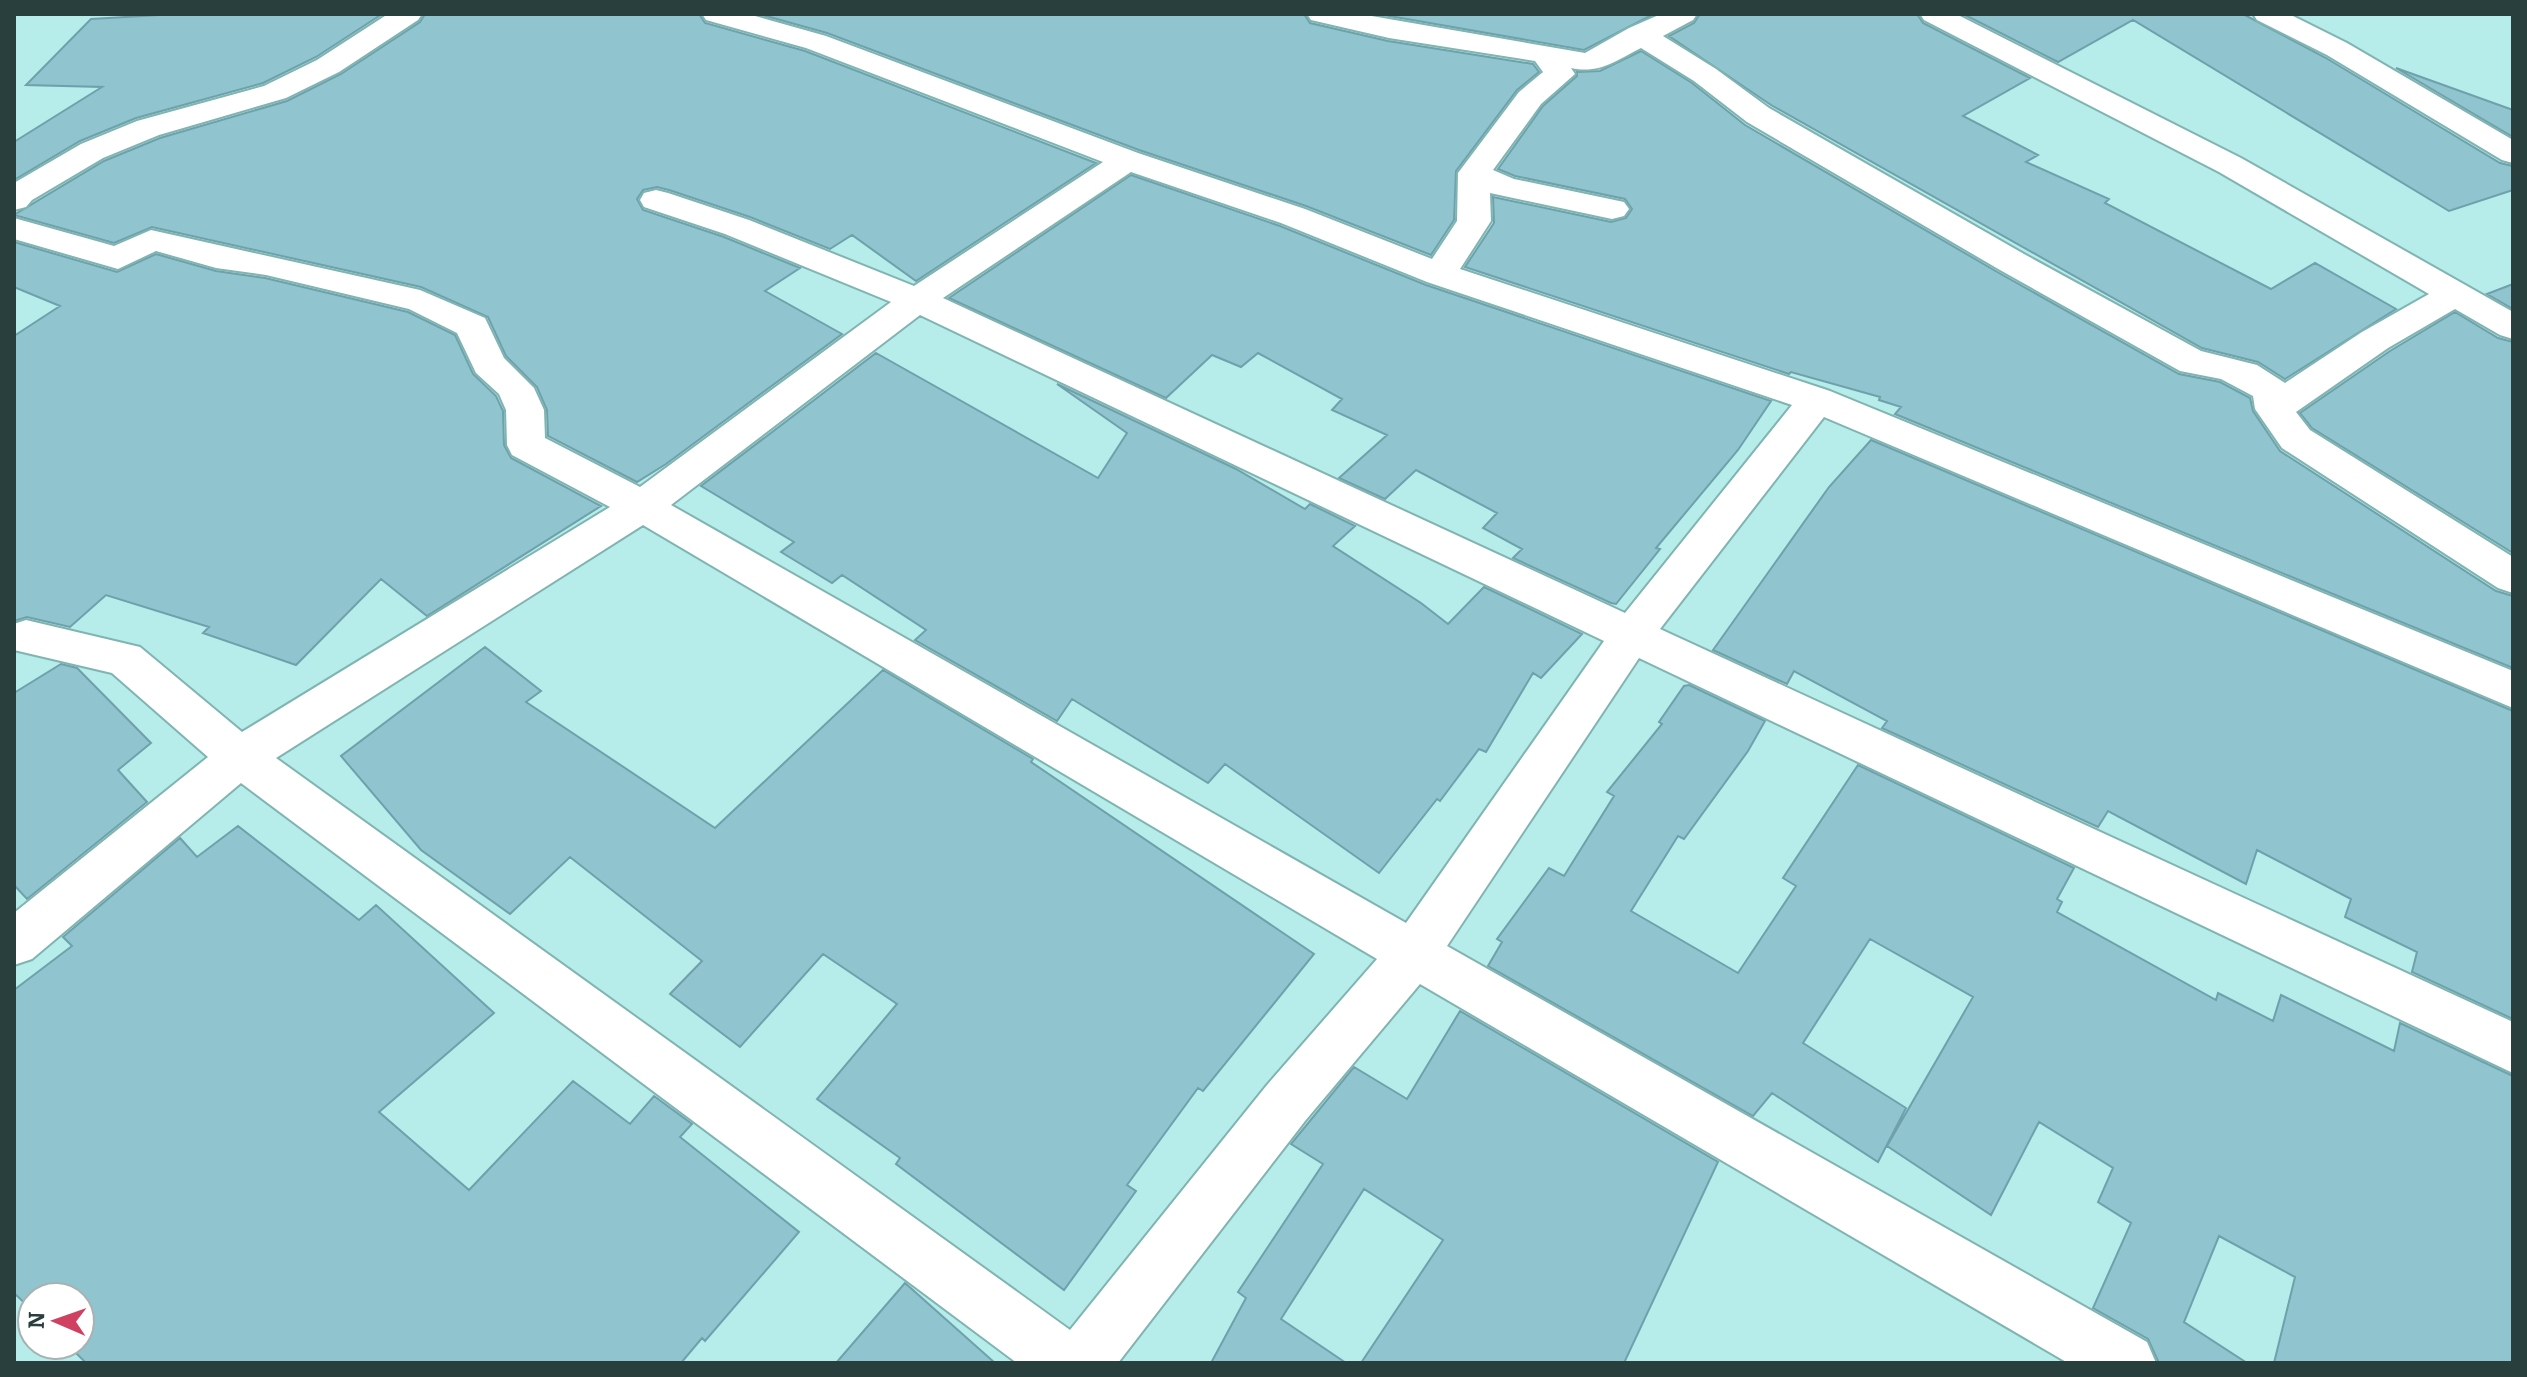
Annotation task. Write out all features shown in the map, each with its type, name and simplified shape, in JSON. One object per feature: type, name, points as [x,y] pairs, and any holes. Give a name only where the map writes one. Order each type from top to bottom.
[{"type":"street","points":[[16,194],[92,151],[148,128],[275,92],[328,66],[408,14]]},
{"type":"street","points":[[716,14],[816,42],[1127,160],[1293,216],[1439,274],[1817,400],[2513,690]]},
{"type":"street","points":[[1321,14],[1389,29],[1589,63],[1639,34],[1683,14]]},
{"type":"street","points":[[1934,14],[2230,165],[2513,327]]},
{"type":"street","points":[[2267,14],[2337,49],[2513,153]]},
{"type":"street","points":[[1639,34],[1705,75],[1758,115],[2026,270],[2193,362],[2249,373],[2271,390],[2274,409],[2296,439],[2513,577]]},
{"type":"street","points":[[1439,274],[1474,221],[1474,173],[1530,98],[1560,74],[1545,54]]},
{"type":"street","points":[[14,943],[240,757],[642,506],[917,300],[1127,160]]},
{"type":"street","points":[[1474,173],[1505,187],[1612,209]]},
{"type":"street","points":[[656,200],[737,227],[917,300],[2513,1048]]},
{"type":"street","points":[[14,228],[118,258],[151,240],[420,301],[472,326],[489,364],[515,388],[525,410],[526,445],[642,506],[1985,1285],[2126,1363]]},
{"type":"street","points":[[2274,409],[2375,340],[2454,295]]},
{"type":"street","points":[[1081,1363],[1286,1103],[1414,953],[1632,634],[1817,400]]},
{"type":"street","points":[[26,637],[125,659],[240,757],[1066,1363]]},
{"type":"building","points":[[177,14],[382,14],[316,57],[263,83],[136,118],[80,141],[14,180],[14,142],[102,87],[26,85],[91,19]]},
{"type":"building","points":[[425,14],[699,14],[705,23],[805,51],[1096,163],[916,281],[852,235],[830,249],[750,217],[669,190],[657,187],[643,190],[637,199],[643,210],[724,237],[800,268],[765,291],[842,334],[637,482],[548,436],[547,410],[537,387],[506,356],[488,317],[421,287],[152,227],[114,243],[14,215],[104,161],[160,138],[287,101],[341,74],[420,22]]},
{"type":"building","points":[[759,14],[1304,14],[1310,23],[1388,41],[1533,64],[1539,72],[1517,90],[1456,171],[1454,220],[1431,255],[1306,206],[1139,150],[827,33]]},
{"type":"building","points":[[1378,14],[1654,14],[1584,50]]},
{"type":"building","points":[[1700,14],[1917,14],[1923,23],[2030,78],[1963,116],[2038,155],[2026,162],[2109,199],[2105,203],[2271,289],[2315,263],[2396,309],[2285,379],[2258,362],[2202,348],[1771,105],[1669,36],[1694,23]]},
{"type":"building","points":[[1963,14],[2243,14],[2326,58],[2500,163],[2513,166],[2513,190],[2449,211],[2133,20],[2058,62]]},
{"type":"building","points":[[1641,51],[1692,83],[1745,125],[1999,273],[2179,374],[2220,382],[2250,398],[2253,411],[2280,451],[2496,591],[2513,596],[2513,668],[1895,414],[1901,407],[1879,400],[1880,397],[1791,372],[1789,374],[1465,267],[1494,223],[1493,197],[1611,222],[1626,218],[1632,209],[1625,199],[1515,176],[1498,169],[1543,106],[1577,76],[1577,72],[1600,71]]},
{"type":"building","points":[[2396,68],[2513,110],[2513,137]]},
{"type":"building","points":[[1131,175],[1280,226],[1426,285],[1771,401],[1738,450],[1656,548],[1660,549],[1616,604],[1611,603],[1513,558],[1522,549],[1483,528],[1497,513],[1416,470],[1385,499],[1339,478],[1387,435],[1332,410],[1342,399],[1258,353],[1241,367],[1212,355],[1166,398],[949,298]]},
{"type":"building","points":[[14,242],[117,272],[156,254],[216,271],[265,278],[408,312],[455,335],[473,374],[496,396],[503,411],[504,445],[511,458],[601,506],[427,616],[381,579],[296,665],[203,633],[209,627],[106,595],[70,627],[27,617],[14,621],[14,336],[60,306],[14,287]]},
{"type":"building","points":[[2513,284],[2513,309],[2487,294]]},
{"type":"building","points":[[2455,312],[2498,338],[2513,342],[2513,553],[2312,428],[2300,413],[2390,351]]},
{"type":"building","points":[[876,353],[1098,478],[1127,433],[1057,384],[1236,469],[1305,509],[1310,504],[1355,526],[1333,546],[1448,624],[1484,587],[1582,634],[1541,678],[1533,673],[1486,752],[1479,749],[1379,873],[1225,764],[1208,783],[1072,699],[1057,721],[915,640],[926,630],[842,575],[832,583],[781,552],[794,542],[701,486]]},
{"type":"building","points":[[1871,440],[2513,711],[2513,1019],[2412,972],[2417,952],[2345,917],[2351,899],[2257,850],[2246,884],[2108,811],[2098,827],[1882,728],[1887,721],[1794,671],[1787,684],[1713,650],[1829,487]]},
{"type":"building","points":[[485,647],[541,691],[526,702],[715,828],[883,670],[1033,759],[1031,762],[1314,954],[1203,1091],[1198,1088],[1127,1185],[1136,1191],[1064,1290],[896,1164],[900,1158],[817,1099],[897,1004],[823,954],[740,1047],[670,994],[702,961],[570,857],[510,914],[421,850],[341,756]]},
{"type":"building","points":[[61,664],[77,668],[151,743],[118,770],[147,802],[27,899],[14,885],[14,693]]},
{"type":"building","points":[[1689,685],[1765,721],[1748,751],[1684,839],[1678,836],[1631,911],[1738,973],[1796,886],[1783,878],[1858,765],[2074,868],[2057,899],[2062,902],[2057,912],[2216,1000],[2218,993],[2273,1021],[2281,995],[2394,1051],[2400,1023],[2513,1076],[2513,1363],[2274,1363],[2295,1277],[2219,1236],[2184,1322],[2247,1363],[2159,1363],[2148,1339],[2093,1308],[2131,1223],[2098,1202],[2113,1168],[2039,1122],[1991,1215],[1887,1146],[1973,997],[1870,939],[1803,1043],[1906,1108],[1878,1162],[1772,1093],[1753,1116],[1488,966],[1502,942],[1497,939],[1549,868],[1564,876],[1614,796],[1607,792],[1662,724],[1659,722],[1684,686]]},
{"type":"building","points":[[238,826],[359,920],[376,905],[494,1013],[379,1112],[469,1190],[573,1081],[630,1124],[654,1096],[692,1124],[680,1137],[799,1232],[705,1341],[702,1338],[681,1363],[86,1363],[84,1361],[96,1361],[96,1281],[16,1281],[16,1295],[14,1293],[14,990],[72,946],[63,937],[180,838],[197,857]]},
{"type":"building","points":[[1460,1011],[1718,1162],[1624,1363],[1361,1363],[1443,1240],[1364,1189],[1281,1319],[1346,1363],[1211,1363],[1246,1298],[1238,1292],[1323,1164],[1291,1144],[1354,1067],[1407,1099]]},
{"type":"building","points":[[905,1283],[995,1363],[836,1363]]}]
